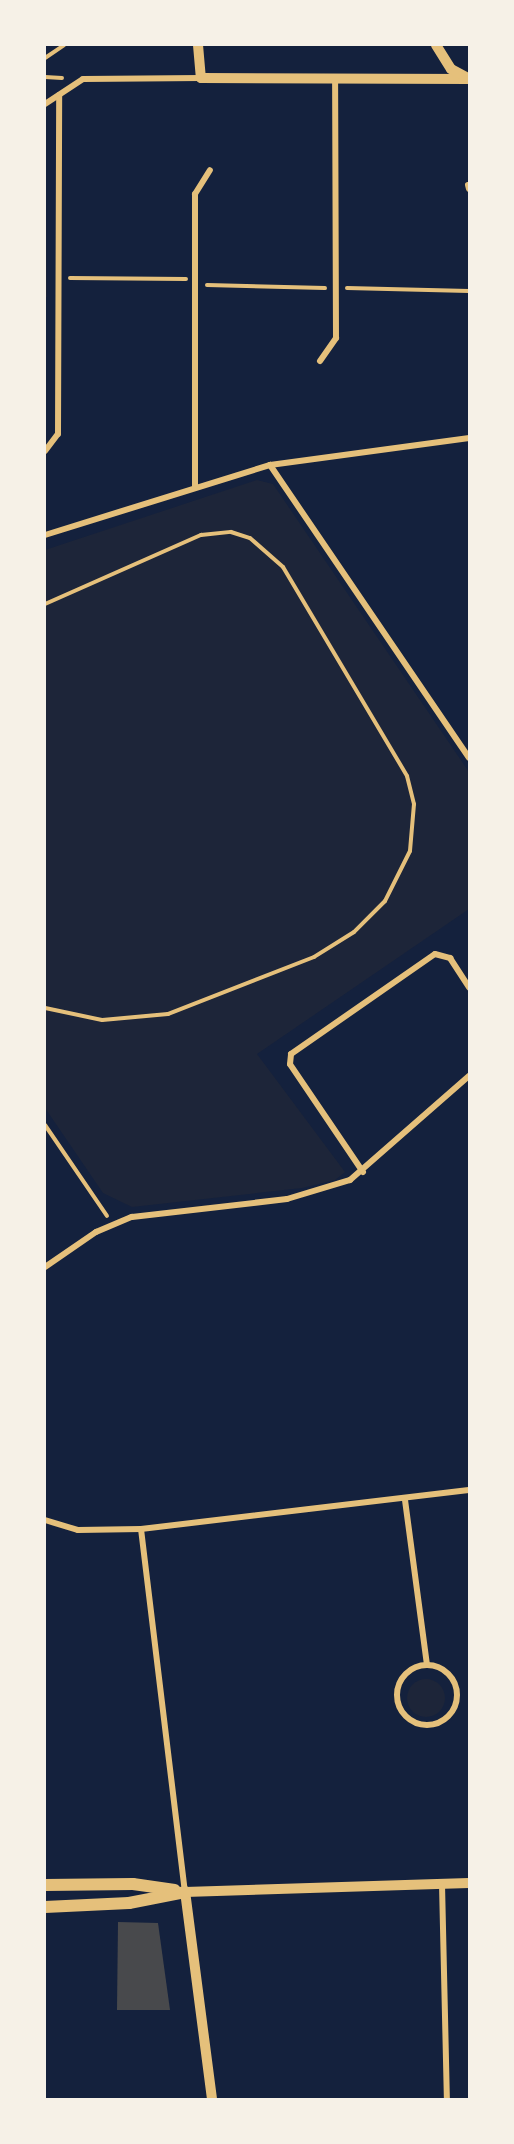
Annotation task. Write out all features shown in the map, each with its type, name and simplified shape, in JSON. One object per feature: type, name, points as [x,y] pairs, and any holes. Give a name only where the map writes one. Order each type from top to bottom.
[{"type":"main road","points":[[45,1885],[133,1884],[185,1892]]},
{"type":"main road","points":[[45,1907],[129,1903],[185,1892]]},
{"type":"street","points":[[198,45],[201,78]]},
{"type":"street","points":[[436,45],[451,69],[469,79]]},
{"type":"street","points":[[45,104],[83,79],[469,79]]},
{"type":"street","points":[[320,360],[336,338],[335,80]]},
{"type":"street","points":[[45,451],[58,434],[59,96]]},
{"type":"street","points":[[195,486],[195,195],[210,170]]},
{"type":"street","points":[[45,536],[195,486],[270,465],[469,438]]},
{"type":"street","points":[[270,465],[469,758]]},
{"type":"street","points":[[363,1172],[290,1064],[291,1054],[435,954],[450,958],[469,987]]},
{"type":"street","points":[[461,974],[469,972]]},
{"type":"street","points":[[45,1267],[112,1224],[148,1214],[323,1191],[363,1172],[469,1076]]},
{"type":"street","points":[[45,1520],[78,1530],[141,1529],[405,1500],[469,1490]]},
{"type":"street","points":[[405,1500],[427,1665]]},
{"type":"street","points":[[141,1529],[212,2099]]},
{"type":"street","points":[[427,1665],[453,1680],[456,1699],[447,1717],[428,1725],[403,1713],[397,1696],[402,1678],[427,1665]]},
{"type":"street","points":[[185,1892],[469,1883]]},
{"type":"street","points":[[442,1884],[447,2099]]},
{"type":"path","points":[[45,58],[64,45]]},
{"type":"path","points":[[57,278],[195,279],[213,288],[469,291]]},
{"type":"path","points":[[45,604],[201,535],[231,532],[250,538],[283,567],[407,776],[414,804],[410,851],[385,901],[354,932],[314,957],[168,1014],[102,1020],[45,1008]]},
{"type":"path","points":[[45,1125],[112,1224]]},
{"type":"shaded area","points":[[45,116],[47,297],[45,297]]},
{"type":"shaded area","points":[[257,480],[273,484],[469,772],[469,909],[257,1054],[345,1172],[335,1180],[302,1188],[132,1207],[103,1193],[45,1108],[45,550]]},
{"type":"shaded area","points":[[426,1679],[440,1684],[445,1698],[440,1712],[426,1717],[412,1712],[407,1698],[412,1684]]},
{"type":"building","points":[[118,1922],[158,1923],[170,2010],[117,2010]]}]
